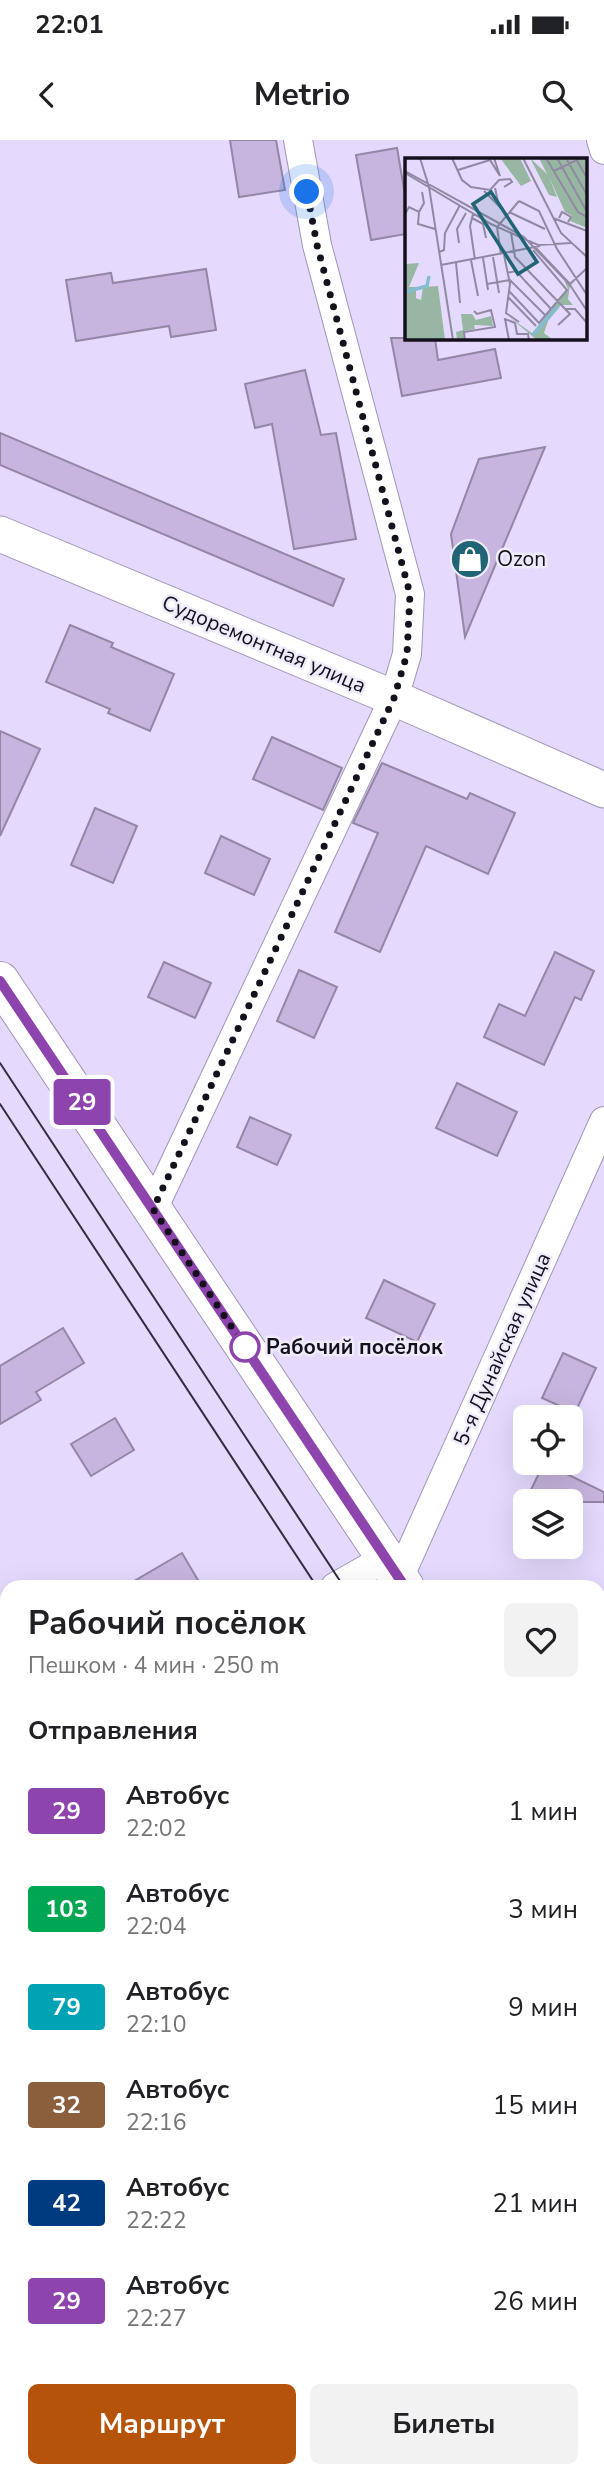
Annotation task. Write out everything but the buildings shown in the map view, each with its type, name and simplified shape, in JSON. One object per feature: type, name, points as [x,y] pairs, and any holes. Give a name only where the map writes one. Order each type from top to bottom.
[{"type":"main road","points":[[0,981],[397,1574]]},
{"type":"street","points":[[153,1209],[394,698],[407,654],[410,594],[317,245],[298,140]]},
{"type":"street","points":[[601,140],[604,150]]},
{"type":"street","name":"Судоремонтная улица","points":[[0,534],[394,698],[604,790]]},
{"type":"street","name":"5-я Дунайская улица","points":[[397,1574],[604,1121]]},
{"type":"street","points":[[368,1580],[397,1574]]},
{"type":"tram line","points":[[0,1063],[339,1580]]},
{"type":"tram line","points":[[0,1104],[312,1580]]},
{"type":"bus line","name":"29","points":[[0,981],[401,1580]]},
{"type":"place","name":"Ozon","points":[[470,559]]},
{"type":"place","name":"Рабочий посёлок","points":[[245,1347]]},
{"type":"route","points":[[245,1347],[153,1209],[394,698],[407,654],[410,594],[317,245],[307,192]]}]
